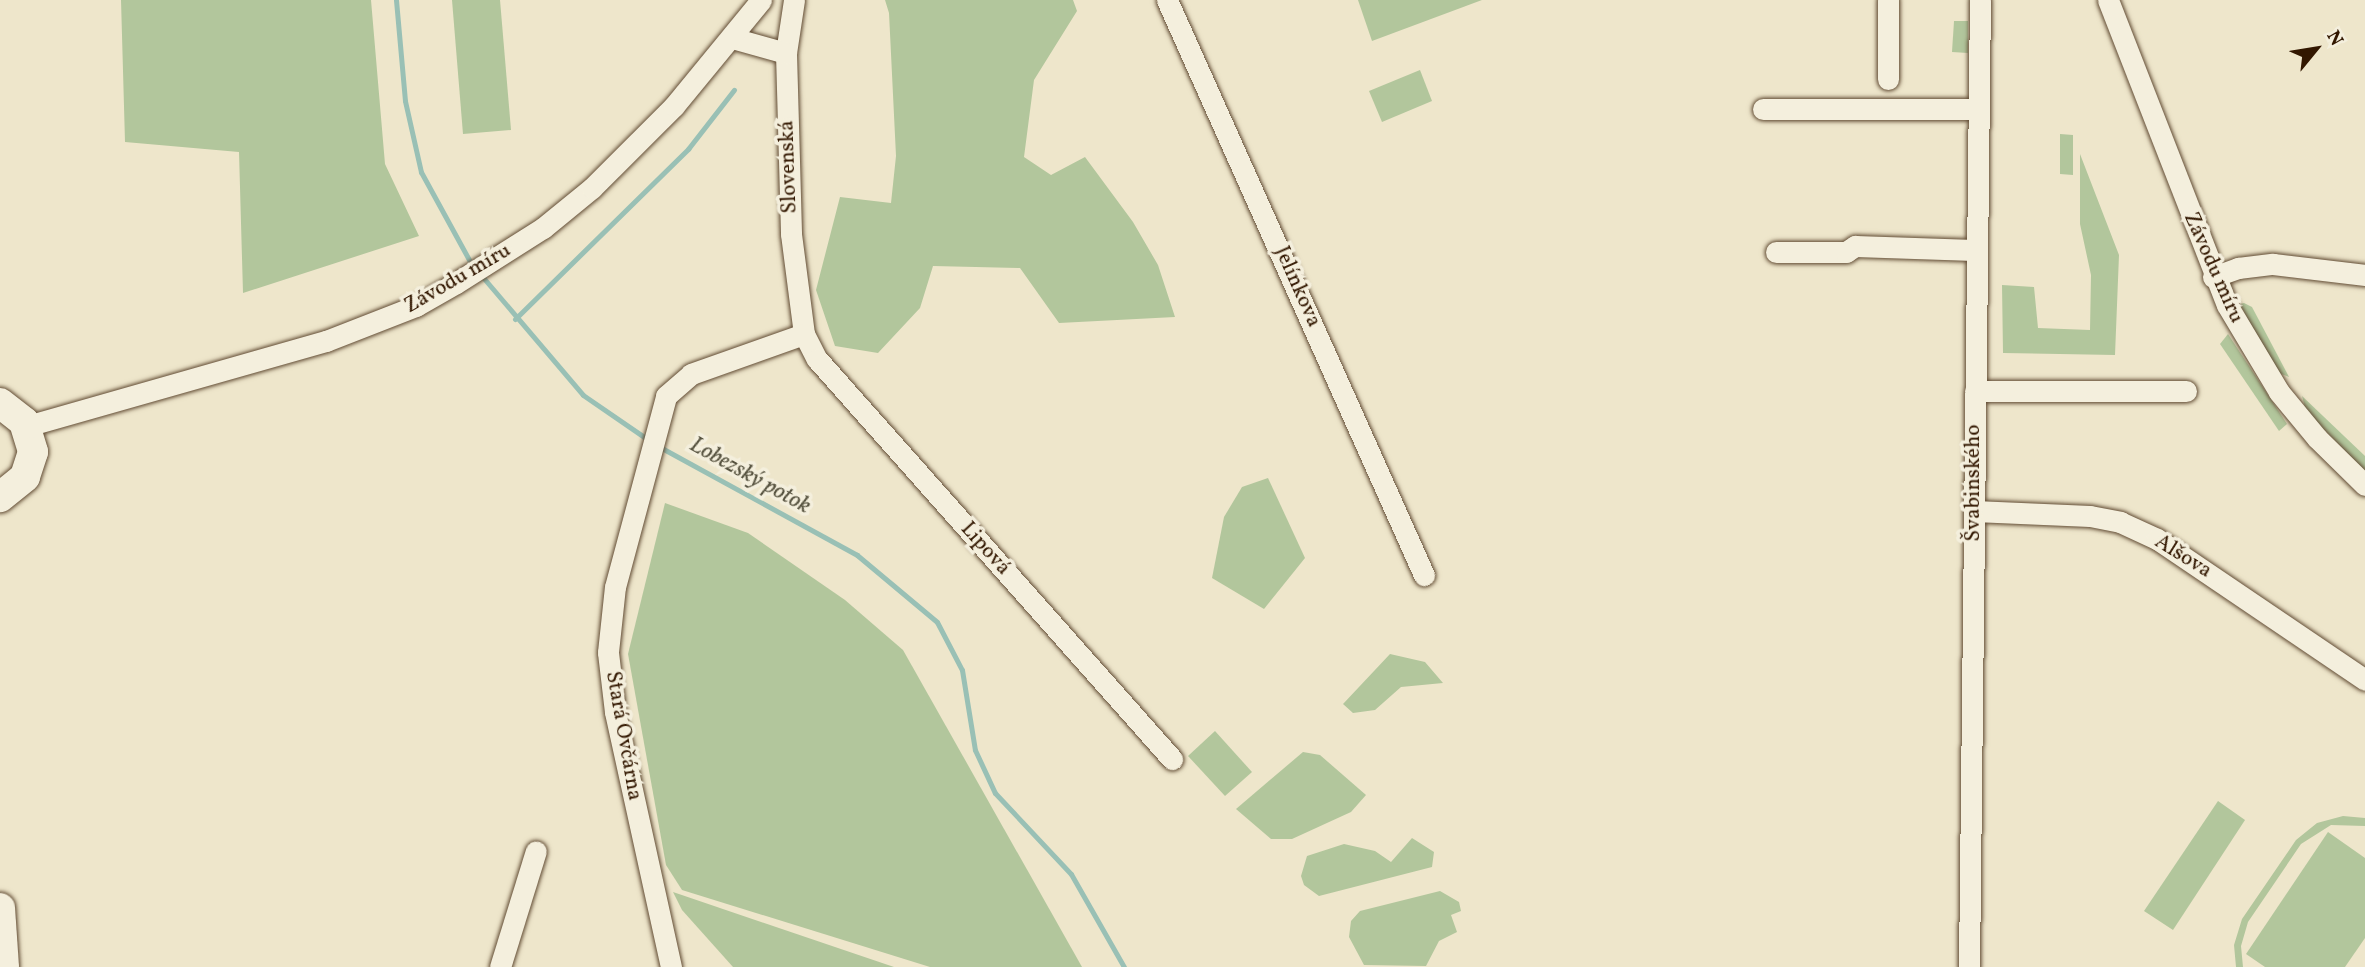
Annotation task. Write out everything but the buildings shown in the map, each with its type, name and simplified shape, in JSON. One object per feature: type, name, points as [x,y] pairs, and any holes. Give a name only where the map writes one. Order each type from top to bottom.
[{"type":"main road","points":[[0,403],[27,426],[33,447],[30,468],[18,486],[0,496]]},
{"type":"main road","points":[[0,908],[4,967]]},
{"type":"street","name":"Závodu míru","points":[[27,426],[326,341],[416,306],[456,283],[543,228],[600,180],[674,106],[761,0]]},
{"type":"street","name":"Slovenská","points":[[794,0],[786,53],[791,234],[804,334]]},
{"type":"street","name":"Jelínkova","points":[[1167,0],[1424,575]]},
{"type":"street","points":[[1888,0],[1888,79]]},
{"type":"street","name":"Švabinského","points":[[1969,967],[1974,250],[1980,0]]},
{"type":"street","name":"Závodu míru","points":[[2102,0],[2111,10],[2213,277],[2279,391],[2317,438],[2365,485]]},
{"type":"street","points":[[732,38],[786,53]]},
{"type":"street","points":[[1763,108],[1976,109]]},
{"type":"street","points":[[1776,252],[1846,252],[1855,246],[1974,250]]},
{"type":"street","points":[[2213,277],[2238,268],[2273,264],[2365,275]]},
{"type":"street","name":"Stará Ovčárna","points":[[671,967],[615,712],[608,652],[615,587],[666,396],[691,374],[804,334]]},
{"type":"street","name":"Lipová","points":[[804,334],[817,359],[1172,759]]},
{"type":"street","points":[[1975,391],[2186,391]]},
{"type":"street","name":"Alšova","points":[[1974,510],[2090,516],[2120,522],[2157,539],[2365,680]]},
{"type":"street","points":[[500,967],[536,851]]},
{"type":"green space","points":[[121,0],[371,0],[385,164],[419,236],[243,293],[239,152],[125,142]]},
{"type":"green space","points":[[452,0],[500,0],[511,130],[463,134]]},
{"type":"green space","points":[[885,0],[1073,0],[1077,11],[1034,80],[1024,157],[1051,175],[1085,157],[1133,222],[1158,265],[1175,317],[1059,323],[1020,268],[933,266],[920,308],[878,353],[835,346],[816,290],[840,197],[891,203],[896,156],[889,13]]},
{"type":"green space","points":[[1358,0],[1482,0],[1372,41]]},
{"type":"green space","points":[[1954,21],[1968,21],[1968,53],[1952,52]]},
{"type":"green space","points":[[1420,70],[1432,101],[1382,122],[1369,91]]},
{"type":"green space","points":[[2060,134],[2073,135],[2073,175],[2060,174]]},
{"type":"green space","points":[[2080,154],[2119,255],[2115,355],[2003,353],[2002,285],[2034,287],[2038,328],[2090,330],[2091,275],[2080,224]]},
{"type":"green space","points":[[2240,304],[2252,307],[2289,377],[2279,373],[2258,339]]},
{"type":"green space","points":[[2228,334],[2287,424],[2279,431],[2220,344]]},
{"type":"green space","points":[[2302,396],[2365,456],[2365,471],[2306,411]]},
{"type":"green space","points":[[1268,478],[1305,558],[1264,609],[1212,578],[1224,517],[1242,487]]},
{"type":"green space","points":[[665,503],[748,533],[845,600],[903,650],[1082,967],[930,967],[682,890],[666,865],[628,654]]},
{"type":"green space","points":[[1390,654],[1425,662],[1443,683],[1401,687],[1375,710],[1353,713],[1343,704]]},
{"type":"green space","points":[[1215,731],[1252,772],[1225,796],[1188,756]]},
{"type":"green space","points":[[1303,752],[1320,755],[1366,795],[1351,812],[1292,839],[1271,839],[1236,809]]},
{"type":"green space","points":[[2218,801],[2245,820],[2173,930],[2144,911]]},
{"type":"green space","points":[[2343,816],[2365,818],[2365,826],[2331,825],[2301,844],[2248,922],[2241,946],[2243,967],[2236,967],[2234,945],[2242,919],[2296,840],[2317,823]]},
{"type":"green space","points":[[2328,832],[2365,858],[2365,938],[2345,967],[2265,967],[2246,954]]},
{"type":"green space","points":[[1412,838],[1434,852],[1432,867],[1319,896],[1304,885],[1301,876],[1307,856],[1344,844],[1375,851],[1391,862]]},
{"type":"green space","points":[[1440,891],[1459,902],[1461,911],[1451,915],[1457,932],[1439,941],[1426,966],[1364,965],[1349,937],[1351,921],[1360,911]]},
{"type":"green space","points":[[673,892],[894,967],[733,967],[682,910]]},
{"type":"waterway","name":"Lobezský potok","points":[[396,0],[405,101],[421,172],[472,265]]},
{"type":"waterway","points":[[515,319],[688,149],[734,90]]},
{"type":"waterway","name":"Lobezský potok","points":[[481,275],[583,395],[650,441]]},
{"type":"waterway","name":"Lobezský potok","points":[[658,446],[857,555],[937,622],[962,670],[975,750],[995,793],[1071,874],[1124,967]]}]
